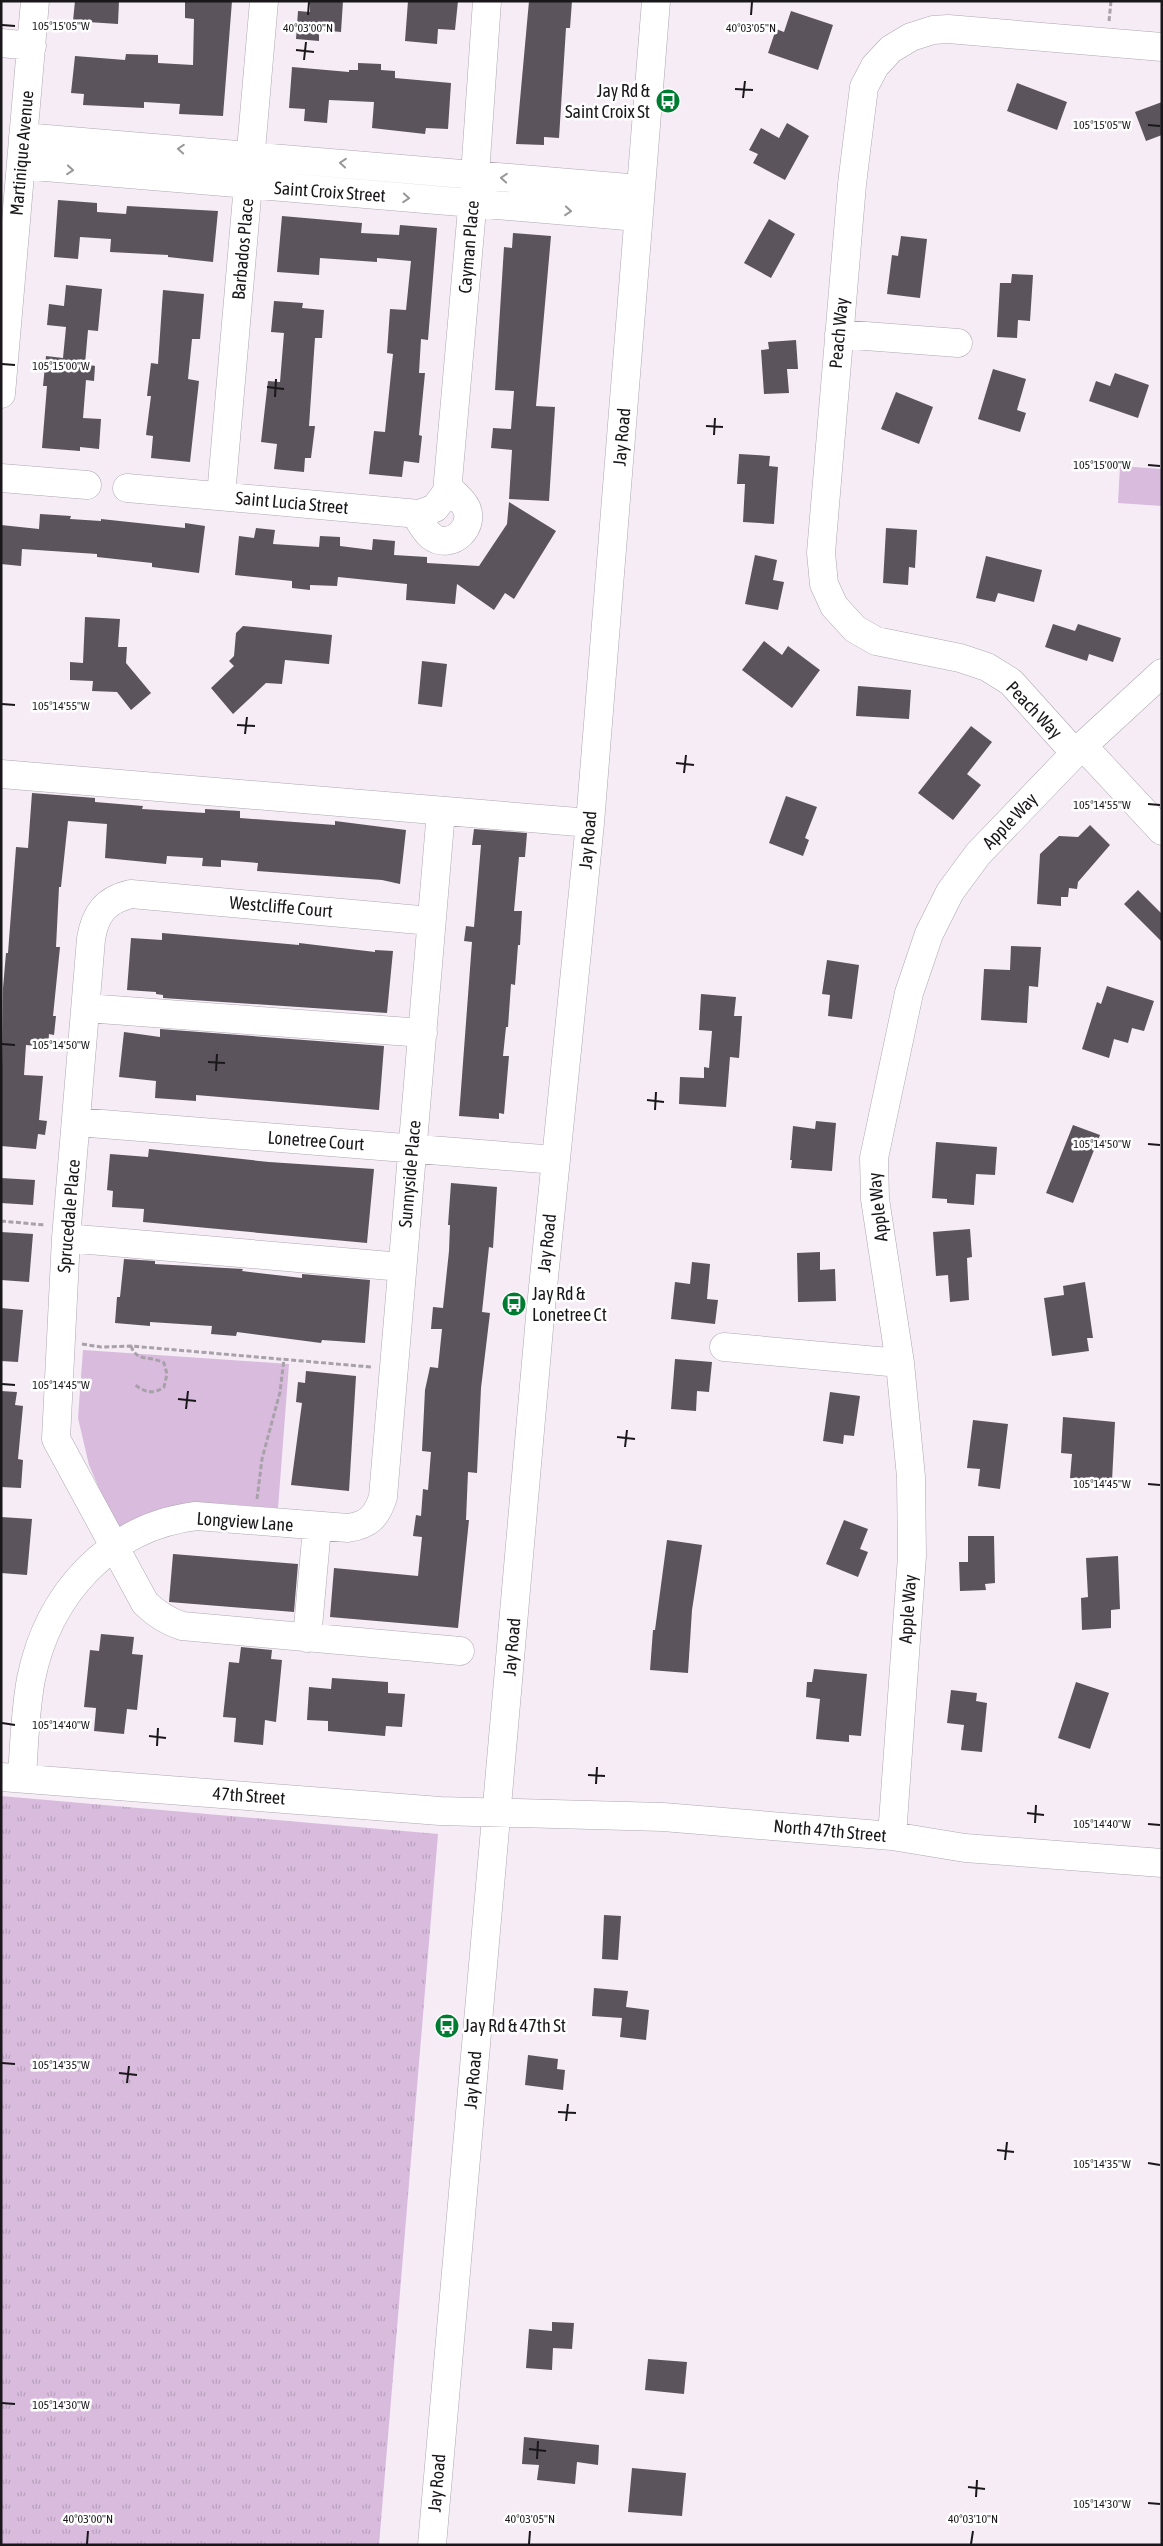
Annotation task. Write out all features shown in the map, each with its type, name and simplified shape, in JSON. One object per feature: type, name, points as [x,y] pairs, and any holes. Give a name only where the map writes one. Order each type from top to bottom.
[{"type":"street","name":"Martinique Avenue","points":[[1,394],[7,260],[21,165],[35,1]]},
{"type":"street","name":"Barbados Place","points":[[221,496],[264,1]]},
{"type":"street","name":"Cayman Place","points":[[448,490],[473,203],[487,1]]},
{"type":"street","name":"Jay Road","points":[[432,2545],[539,1327],[590,823],[656,1]]},
{"type":"street","name":"Peach Way","points":[[1162,48],[948,29],[933,30],[911,37],[891,49],[875,66],[864,87],[852,184],[821,553],[824,584],[834,606],[855,629],[876,641],[960,658],[987,667],[1010,682],[1162,831]]},
{"type":"street","points":[[1,43],[32,46]]},
{"type":"street","name":"Saint Croix Street","points":[[23,137],[640,189]]},
{"type":"street","name":"Saint Croix Street","points":[[21,165],[248,186],[638,217]]},
{"type":"street","points":[[839,334],[958,344]]},
{"type":"street","points":[[1,478],[87,485]]},
{"type":"street","name":"Saint Lucia Street","points":[[127,488],[415,514],[434,508],[448,490]]},
{"type":"street","points":[[415,514],[432,537],[440,540],[458,537],[465,530],[468,522],[468,513],[465,504],[448,490]]},
{"type":"street","name":"Apple Way","points":[[892,1836],[912,1556],[911,1477],[900,1363],[874,1199],[874,1158],[909,993],[929,934],[950,892],[978,854],[1079,750],[1162,673]]},
{"type":"street","points":[[1,774],[590,823]]},
{"type":"street","name":"Sunnyside Place","points":[[371,1521],[379,1510],[383,1497],[411,1148],[423,1032],[440,823]]},
{"type":"street","name":"Westcliffe Court","points":[[131,894],[431,921]]},
{"type":"street","name":"Sprucedale Place","points":[[131,894],[117,897],[108,903],[99,912],[94,922],[67,1232],[56,1439],[145,1603],[168,1621],[182,1626],[460,1651]]},
{"type":"street","points":[[86,1008],[423,1032]]},
{"type":"street","name":"Lonetree Court","points":[[76,1122],[556,1160]]},
{"type":"street","points":[[67,1232],[402,1267]]},
{"type":"street","points":[[724,1346],[900,1363]]},
{"type":"street","name":"Longview Lane","points":[[11,1778],[31,1680],[43,1640],[70,1587],[115,1545],[165,1523],[196,1516],[317,1528],[348,1528],[360,1526],[371,1521]]},
{"type":"street","points":[[307,1638],[317,1528]]},
{"type":"street","name":"47th Street","points":[[11,1778],[440,1811],[497,1813]]},
{"type":"street","name":"North 47th Street","points":[[497,1813],[663,1817],[892,1836],[965,1848],[1162,1863]]},
{"type":"path","points":[[1109,24],[1111,1]]},
{"type":"path","points":[[1,1221],[67,1232]]},
{"type":"path","points":[[60,1341],[101,1347],[131,1346],[371,1367]]},
{"type":"path","points":[[131,1346],[134,1354],[139,1358],[153,1358],[164,1363],[168,1374],[164,1387],[155,1392],[142,1390],[134,1384]]},
{"type":"path","points":[[256,1499],[262,1459],[280,1392],[284,1358]]},
{"type":"green space","points":[[1120,466],[1162,469],[1162,506],[1118,503]]},
{"type":"green space","points":[[83,1350],[289,1364],[278,1508],[214,1503],[162,1509],[117,1530],[89,1465],[78,1418]]},
{"type":"green space","points":[[1,1796],[438,1834],[379,2545],[1,2545]]},
{"type":"building","points":[[75,1],[119,1],[118,24],[73,21]]},
{"type":"building","points":[[185,1],[232,1],[223,116],[179,114],[180,104],[144,102],[144,108],[83,105],[84,94],[71,93],[75,56],[125,60],[126,54],[158,55],[158,63],[193,65],[194,19],[185,18]]},
{"type":"building","points":[[310,1],[343,1],[341,32],[319,30],[319,41],[296,39],[298,11],[310,12]]},
{"type":"building","points":[[408,1],[458,1],[455,30],[438,29],[437,44],[405,41]]},
{"type":"building","points":[[529,1],[572,1],[570,28],[566,28],[559,138],[544,137],[544,145],[516,144]]},
{"type":"building","points":[[791,11],[833,25],[818,70],[768,53],[776,29],[784,32]]},
{"type":"building","points":[[358,63],[381,64],[381,70],[395,71],[395,78],[451,83],[448,129],[426,128],[425,134],[372,128],[374,102],[329,100],[327,123],[304,121],[305,109],[289,108],[292,67],[349,72],[349,70],[358,70]]},
{"type":"building","points":[[1017,83],[1067,102],[1057,130],[1007,111]]},
{"type":"building","points":[[1162,102],[1162,135],[1146,141],[1135,112]]},
{"type":"building","points":[[787,123],[809,136],[785,180],[753,163],[758,154],[749,150],[761,128],[779,138]]},
{"type":"building","points":[[58,200],[97,203],[97,212],[126,214],[127,206],[218,211],[213,262],[168,257],[168,255],[110,252],[111,239],[80,237],[78,259],[54,257]]},
{"type":"building","points":[[282,216],[362,223],[361,233],[399,235],[400,225],[437,228],[428,340],[421,339],[419,373],[425,373],[419,435],[422,436],[419,463],[404,461],[402,477],[369,474],[374,431],[385,432],[393,354],[387,353],[390,309],[406,310],[411,261],[377,258],[377,262],[320,258],[319,275],[277,272]]},
{"type":"building","points":[[769,219],[795,234],[771,278],[744,263]]},
{"type":"building","points":[[513,233],[551,236],[536,406],[555,407],[549,501],[509,499],[512,450],[491,448],[493,428],[511,429],[514,391],[495,390],[504,247],[512,248]]},
{"type":"building","points":[[901,236],[927,239],[920,298],[887,294],[892,255],[898,256]]},
{"type":"building","points":[[1012,274],[1033,275],[1030,321],[1018,320],[1017,338],[997,337],[1000,283],[1011,283]]},
{"type":"building","points":[[66,285],[102,289],[98,331],[88,330],[85,364],[95,366],[94,381],[86,380],[83,418],[101,419],[99,449],[80,447],[80,451],[42,448],[47,386],[43,386],[46,356],[63,358],[66,327],[47,325],[49,304],[64,306]]},
{"type":"building","points":[[163,290],[204,294],[200,339],[192,339],[188,379],[199,381],[190,462],[151,458],[153,436],[146,435],[151,396],[147,396],[151,363],[158,364]]},
{"type":"building","points":[[274,301],[303,303],[302,308],[324,310],[322,338],[315,338],[309,426],[315,426],[311,458],[305,458],[304,472],[274,469],[277,444],[261,442],[268,381],[280,382],[284,333],[271,332]]},
{"type":"building","points":[[796,340],[798,369],[787,369],[789,393],[764,394],[761,350],[769,349],[768,342]]},
{"type":"building","points":[[993,369],[1026,379],[1017,410],[1026,413],[1020,432],[978,419]]},
{"type":"building","points":[[1115,373],[1149,385],[1138,418],[1089,401],[1096,381],[1110,386]]},
{"type":"building","points":[[896,392],[933,407],[919,444],[881,429]]},
{"type":"building","points":[[739,454],[770,456],[769,466],[778,467],[774,524],[743,522],[745,484],[737,484]]},
{"type":"building","points":[[509,502],[556,531],[514,599],[505,593],[494,610],[457,584],[455,604],[406,600],[407,584],[338,577],[337,586],[310,585],[310,590],[292,588],[292,581],[235,575],[239,536],[254,538],[256,528],[275,530],[273,544],[319,547],[320,536],[340,537],[340,546],[372,550],[373,539],[395,541],[394,555],[427,557],[427,563],[479,566],[507,524]]},
{"type":"building","points":[[40,514],[71,516],[70,519],[101,521],[101,519],[185,528],[185,523],[205,526],[199,573],[152,567],[152,563],[97,557],[97,554],[22,549],[21,566],[1,564],[1,525],[39,529]]},
{"type":"building","points":[[886,528],[917,530],[915,568],[909,567],[908,585],[883,583]]},
{"type":"building","points":[[755,555],[777,560],[773,580],[784,582],[778,610],[745,604]]},
{"type":"building","points":[[986,556],[1042,570],[1034,602],[998,593],[995,602],[976,598]]},
{"type":"building","points":[[85,617],[120,619],[118,647],[127,647],[126,663],[151,693],[131,710],[117,692],[92,691],[93,681],[70,680],[70,662],[83,663]]},
{"type":"building","points":[[1053,624],[1075,631],[1078,624],[1121,638],[1113,662],[1089,654],[1087,661],[1045,647]]},
{"type":"building","points":[[243,626],[332,635],[329,664],[285,660],[282,684],[266,683],[233,714],[211,688],[234,666],[229,661],[234,656],[236,633]]},
{"type":"building","points":[[764,641],[782,655],[788,646],[820,670],[792,708],[742,670]]},
{"type":"building","points":[[422,661],[447,664],[442,707],[418,704]]},
{"type":"building","points":[[858,686],[911,690],[909,719],[856,716]]},
{"type":"building","points":[[971,726],[992,742],[967,774],[981,785],[953,820],[918,793]]},
{"type":"building","points":[[32,793],[95,798],[95,802],[143,806],[142,809],[205,813],[205,809],[240,811],[240,818],[335,825],[335,821],[406,830],[400,884],[382,880],[257,871],[258,863],[221,860],[221,867],[202,866],[203,858],[167,856],[166,864],[105,858],[107,824],[68,821],[61,887],[59,887],[56,947],[60,947],[53,1016],[56,1016],[54,1035],[49,1034],[48,1047],[26,1045],[24,1075],[43,1076],[39,1120],[47,1121],[45,1135],[38,1134],[36,1149],[1,1146],[3,988],[6,953],[8,953],[16,847],[28,848]]},
{"type":"building","points":[[786,796],[817,807],[805,838],[809,840],[803,856],[769,843]]},
{"type":"building","points":[[1090,825],[1110,845],[1078,882],[1077,889],[1069,888],[1068,897],[1061,897],[1061,906],[1037,904],[1040,854],[1059,836],[1078,837]]},
{"type":"building","points":[[474,829],[527,833],[525,857],[519,857],[514,911],[522,911],[520,945],[518,945],[515,985],[511,984],[508,1027],[506,1027],[503,1056],[509,1056],[504,1114],[499,1113],[499,1119],[459,1116],[472,942],[464,941],[466,926],[474,927],[481,845],[472,845]]},
{"type":"building","points":[[1138,890],[1162,914],[1162,942],[1124,904]]},
{"type":"building","points":[[162,933],[299,945],[299,943],[375,952],[375,950],[393,951],[387,1013],[163,998],[163,995],[156,994],[156,992],[127,990],[131,938],[162,940]]},
{"type":"building","points":[[1011,946],[1041,947],[1038,987],[1029,986],[1027,1023],[981,1020],[984,969],[1010,970]]},
{"type":"building","points":[[827,960],[859,965],[852,1019],[828,1016],[830,995],[822,994]]},
{"type":"building","points":[[1107,986],[1154,1001],[1144,1031],[1132,1028],[1128,1043],[1114,1039],[1109,1058],[1082,1049],[1097,1002],[1101,1004]]},
{"type":"building","points":[[701,994],[736,997],[734,1016],[742,1016],[739,1058],[730,1057],[726,1107],[679,1104],[680,1077],[704,1078],[704,1067],[709,1068],[712,1031],[699,1030]]},
{"type":"building","points":[[160,1029],[384,1046],[379,1110],[196,1095],[196,1101],[155,1098],[156,1081],[119,1077],[124,1032],[160,1037]]},
{"type":"building","points":[[816,1121],[836,1123],[832,1171],[791,1168],[793,1126],[815,1129]]},
{"type":"building","points":[[1073,1125],[1100,1135],[1073,1203],[1046,1193]]},
{"type":"building","points":[[936,1142],[997,1147],[995,1175],[976,1174],[974,1205],[947,1203],[947,1199],[932,1198]]},
{"type":"building","points":[[149,1149],[269,1162],[374,1169],[367,1243],[143,1222],[144,1209],[112,1207],[113,1191],[107,1190],[110,1154],[148,1157]]},
{"type":"building","points":[[1,1178],[35,1180],[33,1205],[1,1203]]},
{"type":"building","points":[[451,1183],[497,1187],[493,1248],[489,1247],[482,1312],[490,1313],[481,1388],[477,1473],[468,1472],[466,1520],[469,1520],[458,1628],[330,1617],[334,1568],[418,1576],[422,1537],[413,1536],[416,1515],[421,1516],[423,1489],[428,1490],[431,1452],[422,1451],[425,1390],[430,1367],[438,1368],[442,1329],[431,1329],[433,1307],[443,1308],[449,1251],[450,1225],[448,1225]]},
{"type":"building","points":[[970,1229],[972,1257],[967,1258],[969,1300],[950,1302],[948,1275],[936,1276],[933,1232]]},
{"type":"building","points":[[1,1232],[33,1234],[29,1282],[1,1280]]},
{"type":"building","points":[[820,1252],[820,1270],[835,1269],[836,1301],[798,1302],[797,1253]]},
{"type":"building","points":[[124,1259],[155,1261],[155,1264],[243,1269],[242,1271],[302,1278],[302,1274],[370,1280],[365,1343],[322,1340],[321,1343],[237,1332],[236,1336],[211,1334],[212,1326],[150,1322],[150,1326],[115,1323],[117,1297],[120,1297]]},
{"type":"building","points":[[692,1262],[710,1264],[707,1299],[718,1300],[715,1324],[671,1319],[675,1282],[690,1284]]},
{"type":"building","points":[[1085,1282],[1093,1338],[1087,1338],[1089,1351],[1052,1356],[1044,1298],[1064,1295],[1063,1286]]},
{"type":"building","points":[[1,1308],[23,1310],[18,1362],[1,1361]]},
{"type":"building","points":[[675,1359],[712,1362],[709,1392],[697,1391],[696,1411],[671,1409]]},
{"type":"building","points":[[306,1371],[356,1376],[349,1491],[291,1485],[302,1403],[296,1402],[298,1382],[305,1383]]},
{"type":"building","points":[[1,1391],[17,1392],[15,1405],[23,1406],[18,1459],[23,1460],[21,1488],[1,1487]]},
{"type":"building","points":[[830,1392],[860,1396],[854,1436],[844,1435],[843,1444],[823,1441]]},
{"type":"building","points":[[1063,1417],[1115,1422],[1112,1481],[1070,1478],[1072,1454],[1061,1453]]},
{"type":"building","points":[[973,1420],[1008,1424],[1000,1489],[978,1486],[980,1469],[967,1468]]},
{"type":"building","points":[[1,1517],[32,1519],[27,1575],[1,1573]]},
{"type":"building","points":[[844,1520],[868,1529],[860,1549],[868,1552],[858,1577],[826,1564]]},
{"type":"building","points":[[968,1536],[994,1536],[995,1583],[985,1584],[986,1590],[960,1591],[959,1562],[968,1562]]},
{"type":"building","points":[[667,1540],[702,1545],[692,1610],[688,1673],[650,1670],[653,1630],[655,1630]]},
{"type":"building","points":[[173,1554],[298,1564],[294,1612],[169,1602]]},
{"type":"building","points":[[1118,1556],[1120,1609],[1111,1610],[1111,1628],[1082,1630],[1081,1598],[1088,1597],[1086,1558]]},
{"type":"building","points":[[101,1634],[134,1637],[132,1654],[143,1655],[137,1710],[127,1709],[124,1734],[94,1731],[96,1708],[84,1707],[90,1650],[99,1651]]},
{"type":"building","points":[[241,1647],[272,1650],[271,1659],[282,1660],[276,1722],[265,1720],[263,1745],[234,1742],[236,1718],[223,1717],[229,1662],[239,1663]]},
{"type":"building","points":[[814,1669],[867,1674],[861,1736],[849,1735],[849,1742],[816,1739],[820,1699],[806,1697],[807,1682],[812,1682]]},
{"type":"building","points":[[332,1678],[388,1682],[388,1693],[405,1694],[402,1727],[386,1726],[385,1736],[328,1731],[328,1721],[307,1720],[309,1687],[331,1689]]},
{"type":"building","points":[[1076,1682],[1109,1693],[1090,1749],[1058,1738]]},
{"type":"building","points":[[951,1690],[977,1693],[976,1701],[987,1703],[982,1752],[961,1750],[964,1725],[947,1723]]},
{"type":"building","points":[[604,1915],[621,1916],[618,1960],[602,1959]]},
{"type":"building","points":[[594,1988],[628,1991],[626,2007],[649,2010],[646,2040],[620,2037],[622,2018],[592,2016]]},
{"type":"building","points":[[528,2055],[558,2059],[557,2069],[565,2070],[563,2090],[525,2085]]},
{"type":"building","points":[[552,2322],[574,2323],[572,2349],[553,2348],[552,2370],[526,2368],[529,2329],[552,2331]]},
{"type":"building","points":[[648,2359],[687,2362],[684,2394],[645,2390]]},
{"type":"building","points":[[524,2437],[599,2445],[598,2465],[577,2462],[575,2484],[537,2480],[539,2465],[522,2464]]},
{"type":"building","points":[[632,2468],[686,2473],[682,2516],[628,2512]]},
{"type":"place","name":"Jay Rd & Saint Croix St","points":[[668,101]]},
{"type":"place","name":"Jay Rd & Lonetree Ct","points":[[514,1304]]},
{"type":"place","name":"Jay Rd & 47th St","points":[[447,2026]]}]
